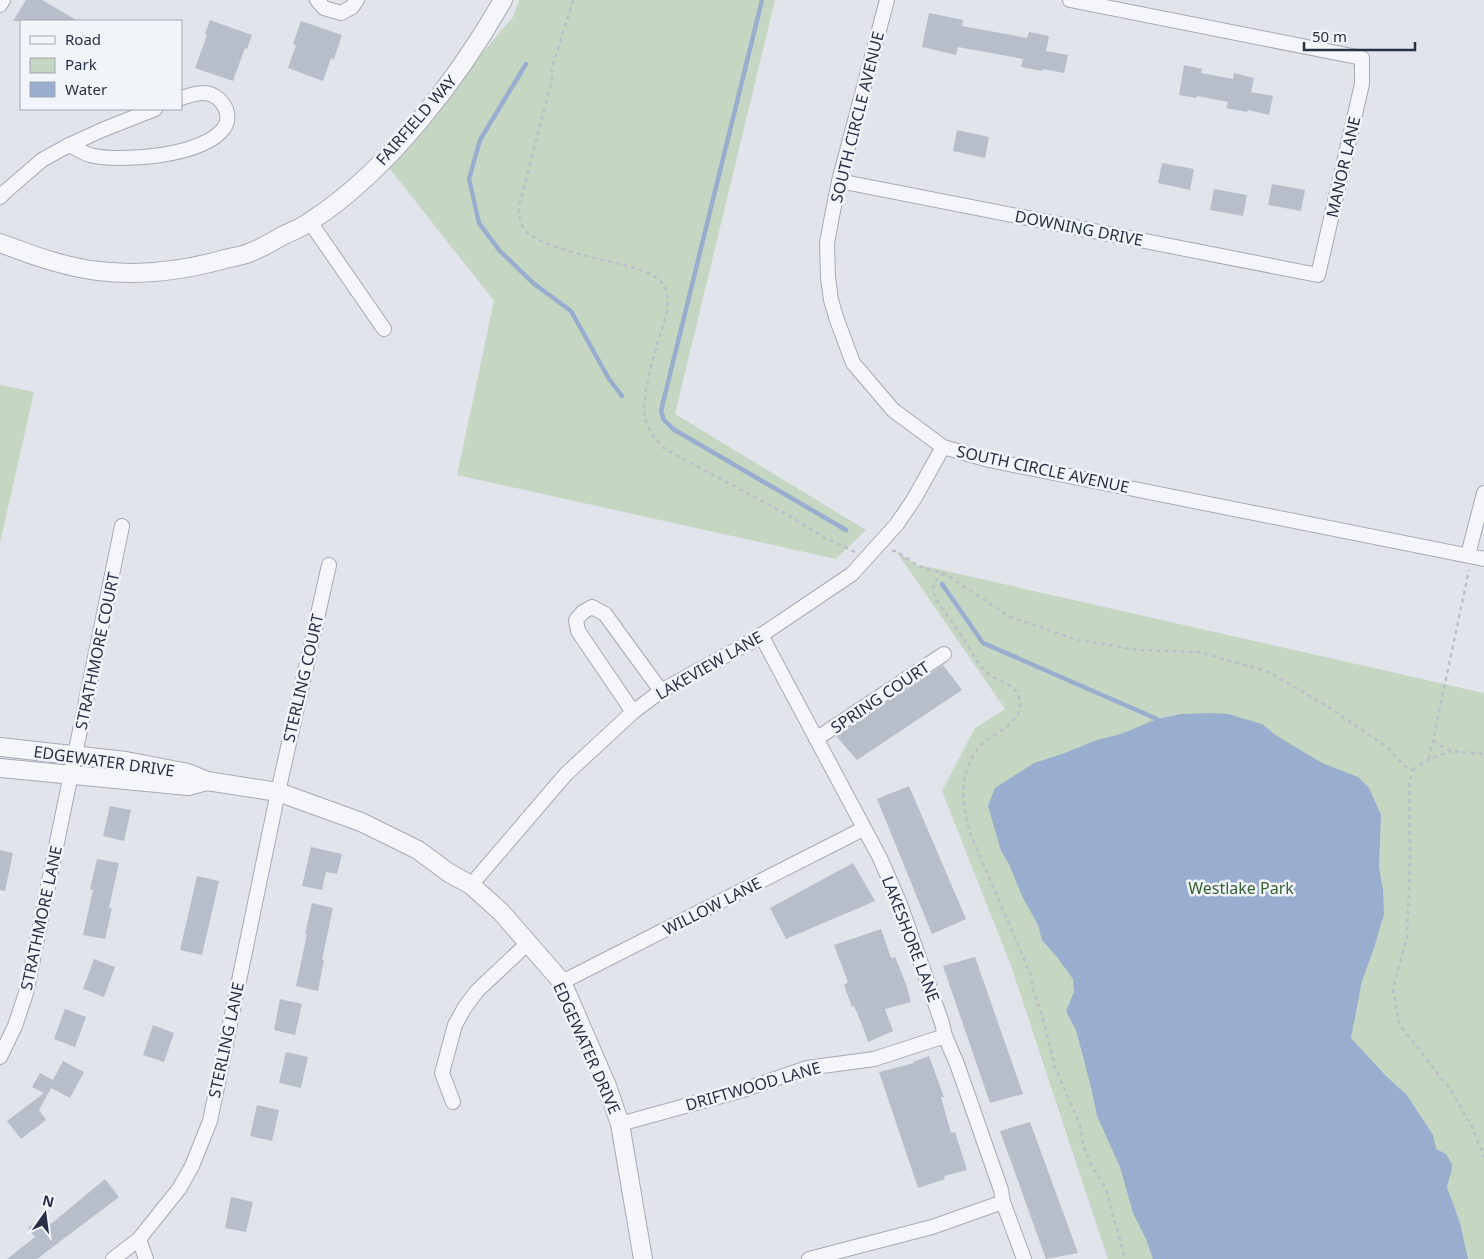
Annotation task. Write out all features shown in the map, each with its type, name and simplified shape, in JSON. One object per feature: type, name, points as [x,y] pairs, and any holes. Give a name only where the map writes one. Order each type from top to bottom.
[{"type":"street","points":[[0,4],[3,0]]},
{"type":"street","points":[[317,0],[324,8],[341,13],[352,7],[357,0]]},
{"type":"street","name":"FAIRFIELD WAY","points":[[0,243],[57,263],[97,271],[152,273],[206,265],[250,252],[310,222],[348,194],[383,160],[414,126],[463,65],[503,0]]},
{"type":"street","name":"SOUTH CIRCLE AVENUE","points":[[888,0],[840,181],[827,243],[828,278],[837,320],[853,363],[893,410],[943,447],[989,460],[1475,557]]},
{"type":"street","name":"MANOR LANE","points":[[1070,0],[1362,58],[1362,84],[1318,275]]},
{"type":"street","points":[[69,145],[89,154],[109,158],[135,158],[162,155],[188,149],[220,134],[226,126],[228,118],[221,100],[213,95],[204,93],[182,98]]},
{"type":"street","points":[[0,197],[42,160],[102,130],[152,110]]},
{"type":"street","name":"DOWNING DRIVE","points":[[840,181],[1318,275]]},
{"type":"street","points":[[310,222],[384,329]]},
{"type":"street","name":"LAKEVIEW LANE","points":[[471,885],[566,774],[633,712],[661,691],[761,635],[852,574],[897,524],[914,499],[943,447]]},
{"type":"street","points":[[1475,557],[1484,494]]},
{"type":"street","name":"STRATHMORE COURT","points":[[71,775],[122,526]]},
{"type":"street","name":"STERLING COURT","points":[[278,792],[329,565]]},
{"type":"street","points":[[633,712],[578,631],[576,620],[583,612],[592,607],[605,614],[661,691]]},
{"type":"street","name":"LAKESHORE LANE","points":[[761,635],[880,858],[900,904],[1024,1259]]},
{"type":"street","name":"SPRING COURT","points":[[816,739],[944,654]]},
{"type":"street","name":"EDGEWATER DRIVE","points":[[0,747],[126,762],[188,773],[207,781],[278,792],[361,822],[418,850],[471,885],[501,912],[562,982],[607,1086],[620,1124],[643,1259]]},
{"type":"street","name":"EDGEWATER DRIVE","points":[[0,768],[188,786],[207,781]]},
{"type":"street","name":"STRATHMORE LANE","points":[[0,1057],[15,1026],[26,993],[71,775]]},
{"type":"street","name":"STERLING LANE","points":[[113,1259],[139,1239],[179,1189],[192,1166],[210,1121],[278,792]]},
{"type":"street","name":"WILLOW LANE","points":[[562,982],[863,829]]},
{"type":"street","points":[[453,1102],[442,1073],[455,1025],[465,1007],[477,992],[528,943]]},
{"type":"street","name":"DRIFTWOOD LANE","points":[[620,1124],[743,1090],[807,1068],[874,1059],[945,1036]]},
{"type":"street","points":[[809,1259],[932,1226],[1003,1202]]},
{"type":"street","points":[[139,1239],[146,1259]]},
{"type":"path","points":[[573,0],[552,68],[552,80],[518,213],[528,234],[547,243],[638,269],[654,276],[663,284],[668,296],[667,312],[644,404],[645,420],[654,438],[665,449],[786,514],[824,538],[857,553],[896,551],[915,564],[926,569],[944,573],[1008,616],[1074,639],[1138,650],[1200,652],[1269,672],[1327,706],[1387,747],[1406,768],[1413,770]]},
{"type":"path","points":[[1429,759],[1439,708],[1475,557]]},
{"type":"path","points":[[944,573],[937,579],[933,587],[935,598],[980,665],[990,675],[1015,689],[1020,701],[1018,715],[1013,722],[994,734],[977,750],[967,770],[962,790],[964,811],[970,833],[1030,973],[1055,1067],[1080,1125],[1084,1147],[1090,1162],[1106,1189],[1124,1259]]},
{"type":"path","points":[[1434,739],[1439,745],[1451,751],[1484,754]]},
{"type":"path","points":[[1451,751],[1429,759],[1413,770],[1409,782],[1410,858],[1407,937],[1393,989],[1399,1024],[1453,1093],[1473,1129],[1484,1156]]},
{"type":"green space","points":[[519,0],[775,0],[675,414],[866,530],[836,559],[457,475],[494,301],[387,165],[513,17]]},
{"type":"green space","points":[[0,385],[34,392],[0,543]]},
{"type":"green space","name":"Westlake Park","points":[[896,551],[915,564],[1484,693],[1484,1259],[1108,1259],[1010,963],[942,791],[975,728],[1005,709]]},
{"type":"water","points":[[1181,714],[1228,714],[1262,724],[1277,736],[1322,763],[1358,777],[1369,788],[1381,815],[1379,868],[1383,889],[1384,914],[1362,981],[1351,1038],[1386,1076],[1406,1094],[1433,1135],[1436,1149],[1446,1154],[1452,1164],[1447,1187],[1460,1223],[1468,1259],[1153,1259],[1146,1239],[1133,1213],[1120,1167],[1097,1116],[1076,1030],[1066,1011],[1074,992],[1073,979],[1042,940],[1038,925],[1001,851],[988,806],[995,788],[1034,763],[1097,740],[1121,734],[1157,719]]},
{"type":"building","points":[[26,0],[42,0],[76,20],[20,20],[13,21]]},
{"type":"building","points":[[929,13],[963,20],[962,26],[1027,38],[1029,32],[1049,36],[1046,51],[1068,55],[1064,73],[1021,67],[1023,59],[958,47],[956,55],[922,47]]},
{"type":"building","points":[[210,20],[252,35],[247,49],[245,48],[233,81],[195,68],[207,35],[205,34]]},
{"type":"building","points":[[301,21],[342,35],[334,59],[331,58],[323,81],[288,68],[296,45],[293,44]]},
{"type":"building","points":[[1184,65],[1202,69],[1201,73],[1233,79],[1234,73],[1254,78],[1251,92],[1273,96],[1269,115],[1248,110],[1247,112],[1226,108],[1228,102],[1197,96],[1196,98],[1179,95]]},
{"type":"building","points":[[957,130],[989,137],[985,158],[953,151]]},
{"type":"building","points":[[1162,163],[1194,169],[1190,190],[1158,183]]},
{"type":"building","points":[[1272,184],[1305,190],[1301,211],[1268,205]]},
{"type":"building","points":[[1214,189],[1247,195],[1243,216],[1210,210]]},
{"type":"building","points":[[943,665],[962,690],[857,760],[836,736]]},
{"type":"building","points":[[909,786],[966,919],[932,934],[877,799]]},
{"type":"building","points":[[110,806],[131,810],[124,841],[103,836]]},
{"type":"building","points":[[311,847],[342,854],[337,874],[326,872],[322,890],[302,886]]},
{"type":"building","points":[[0,850],[13,853],[5,891],[0,890]]},
{"type":"building","points":[[97,859],[119,863],[109,908],[112,908],[105,939],[83,935],[93,890],[90,889]]},
{"type":"building","points":[[853,863],[875,901],[786,939],[770,908]]},
{"type":"building","points":[[197,876],[219,881],[202,955],[180,950]]},
{"type":"building","points":[[312,903],[333,908],[322,960],[324,960],[318,991],[296,986]]},
{"type":"building","points":[[881,929],[891,958],[895,957],[911,1002],[885,1009],[893,1031],[868,1042],[844,985],[848,982],[834,945]]},
{"type":"building","points":[[975,957],[1023,1094],[990,1103],[943,966]]},
{"type":"building","points":[[94,959],[115,967],[104,997],[83,989]]},
{"type":"building","points":[[280,999],[302,1004],[295,1035],[274,1030]]},
{"type":"building","points":[[65,1009],[86,1017],[75,1047],[54,1039]]},
{"type":"building","points":[[153,1025],[174,1033],[164,1062],[143,1055]]},
{"type":"building","points":[[286,1052],[308,1057],[301,1088],[279,1083]]},
{"type":"building","points":[[929,1056],[944,1097],[941,1097],[951,1133],[955,1132],[967,1170],[944,1176],[945,1179],[918,1188],[879,1072],[914,1063]]},
{"type":"building","points":[[63,1061],[84,1072],[70,1098],[51,1088],[39,1110],[46,1120],[21,1139],[7,1121],[44,1093],[32,1087],[40,1073],[53,1080]]},
{"type":"building","points":[[257,1105],[279,1110],[272,1141],[250,1136]]},
{"type":"building","points":[[1030,1122],[1078,1253],[1046,1259],[1000,1131]]},
{"type":"building","points":[[105,1179],[119,1197],[37,1259],[7,1259],[35,1237],[28,1228],[44,1216],[51,1224]]},
{"type":"building","points":[[231,1197],[253,1202],[246,1232],[225,1228]]},
{"type":"waterway","points":[[762,0],[661,411],[664,420],[673,429],[846,530]]},
{"type":"waterway","points":[[526,64],[480,140],[469,179],[479,223],[499,250],[533,283],[571,311],[609,379],[622,396]]},
{"type":"waterway","points":[[942,584],[983,643],[1157,719],[1159,723]]}]
